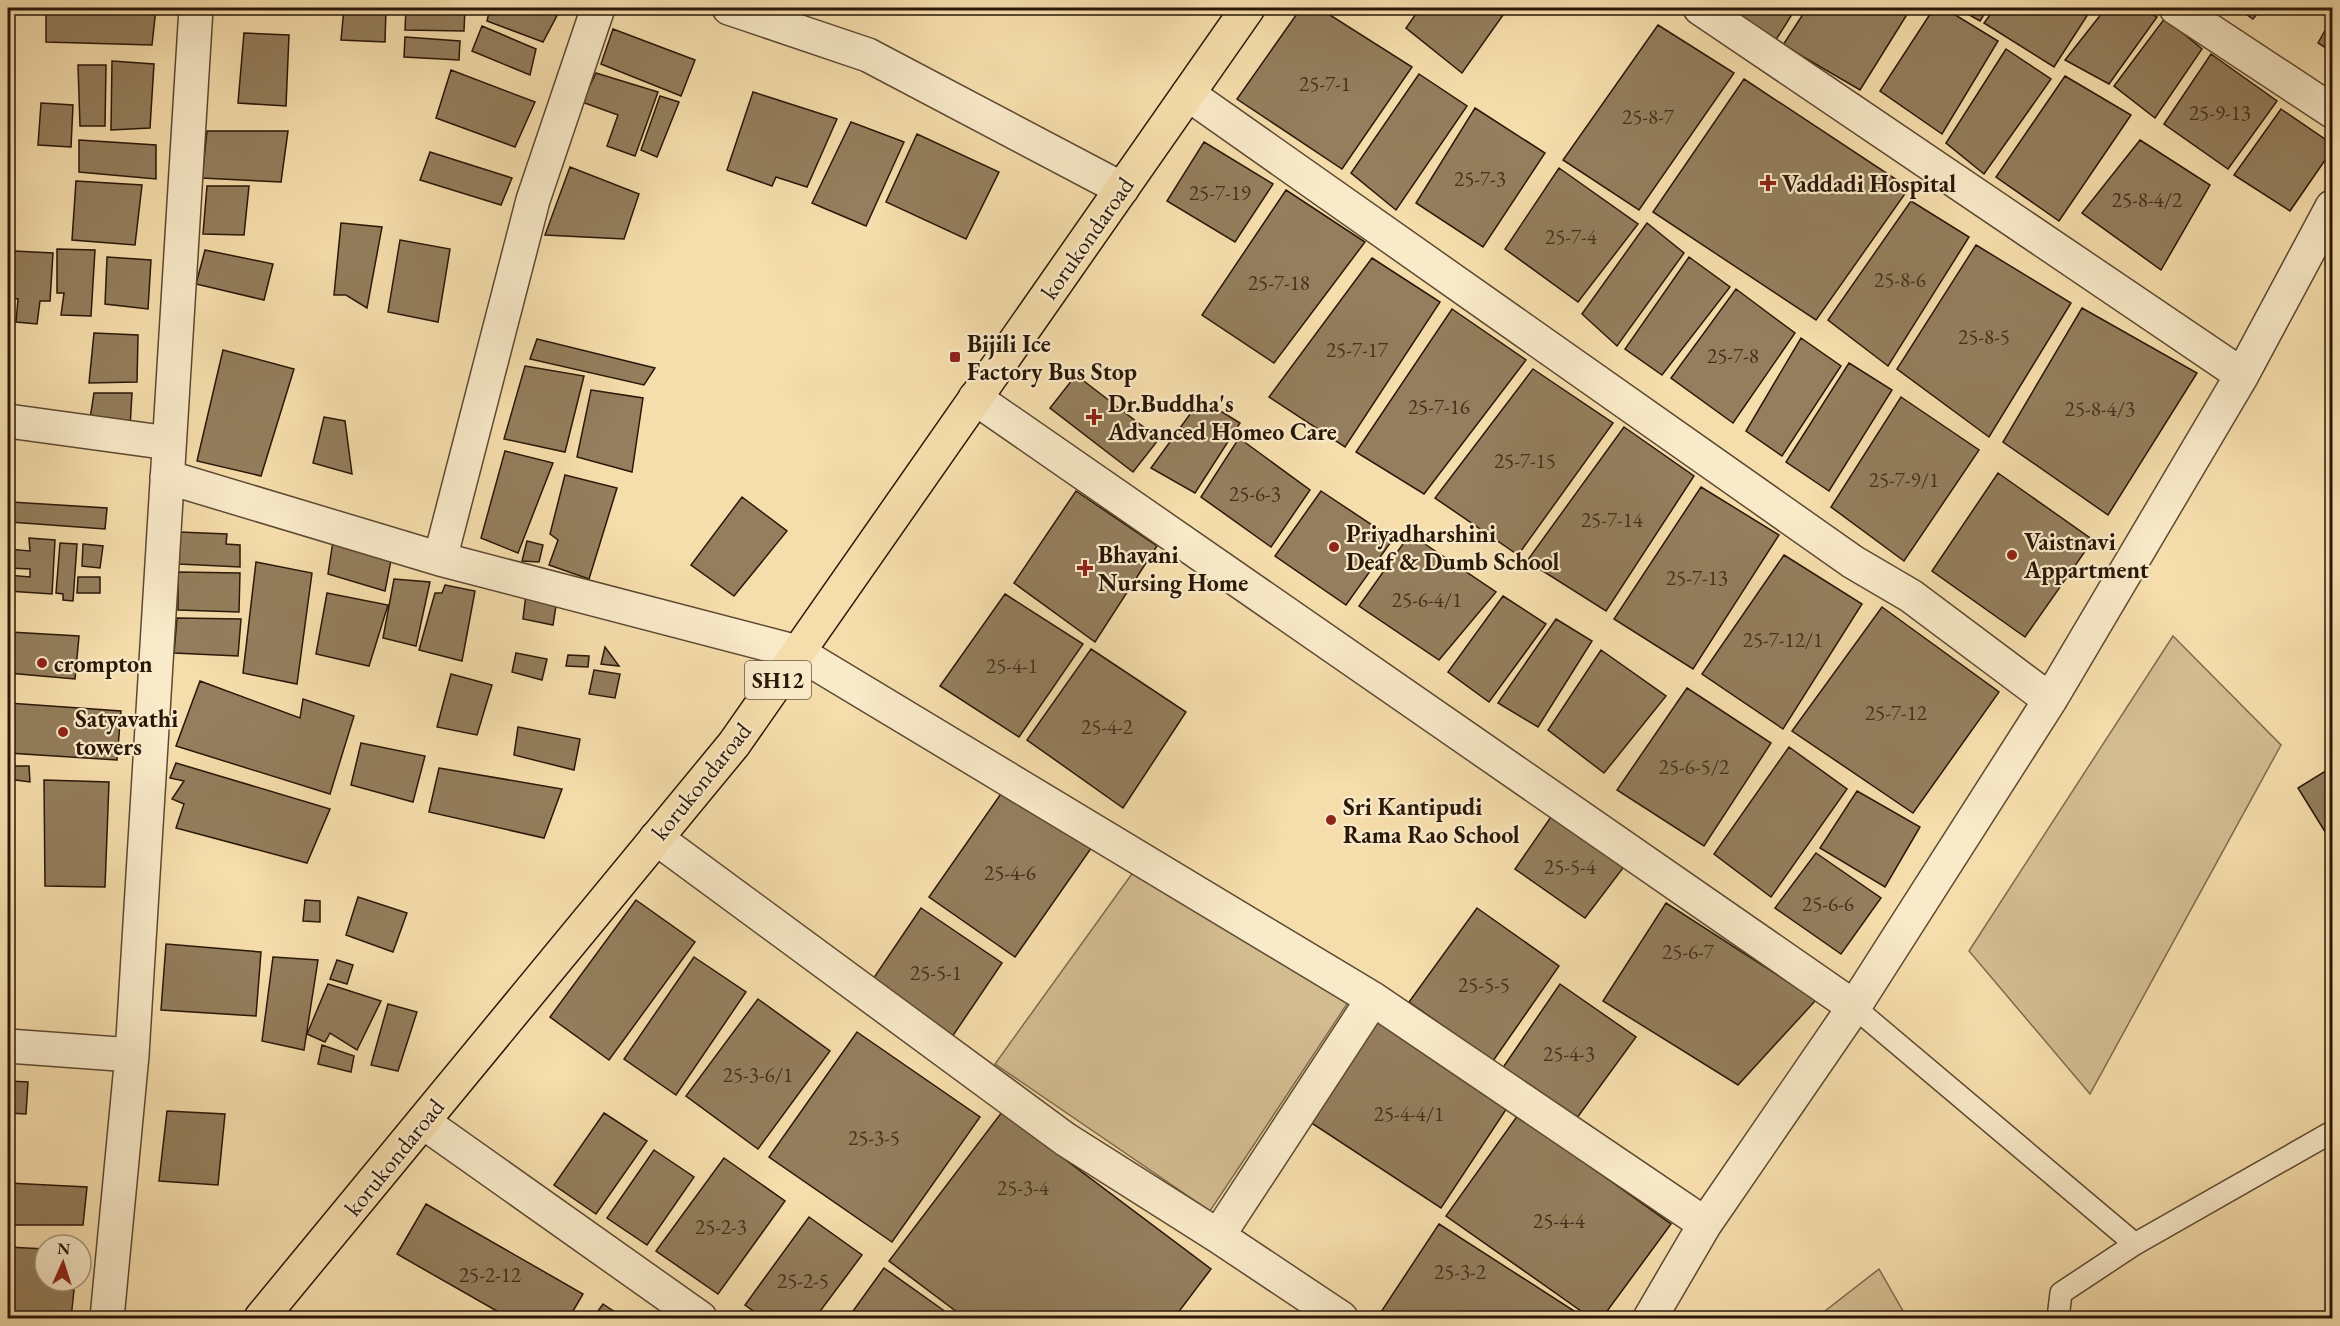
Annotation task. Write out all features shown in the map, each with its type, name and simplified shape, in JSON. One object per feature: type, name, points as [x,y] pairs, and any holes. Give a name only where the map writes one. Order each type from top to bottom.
[{"type":"main road","name":"korukondaroad","points":[[261,1318],[734,744],[1248,8]]},
{"type":"street","points":[[107,1318],[132,1055],[196,8]]},
{"type":"street","points":[[440,559],[533,200],[598,8]]},
{"type":"street","points":[[729,8],[868,55],[1122,189]]},
{"type":"street","points":[[1700,8],[2242,375]]},
{"type":"street","points":[[2176,8],[2332,111]]},
{"type":"street","points":[[1188,94],[1853,562],[1911,596],[2050,700]]},
{"type":"street","points":[[1650,1318],[1705,1224],[1854,1006],[2050,700],[2242,375],[2332,207]]},
{"type":"street","points":[[975,398],[1854,1006]]},
{"type":"street","points":[[8,421],[169,443]]},
{"type":"street","points":[[167,477],[440,559],[797,652],[1373,999],[1705,1224]]},
{"type":"street","points":[[656,838],[1065,1139],[1218,1236],[1341,1318]]},
{"type":"street","points":[[1218,1236],[1373,999]]},
{"type":"street","points":[[8,1046],[132,1055]]},
{"type":"street","points":[[423,1122],[700,1318]]},
{"type":"lane","points":[[1854,1006],[2135,1244]]},
{"type":"lane","points":[[2058,1318],[2061,1293],[2135,1244],[2332,1132]]},
{"type":"shaded area","points":[[2173,636],[2281,745],[2090,1094],[1969,951]]},
{"type":"shaded area","points":[[1139,864],[1349,1001],[1210,1211],[995,1064]]},
{"type":"shaded area","points":[[1879,1269],[1907,1318],[1816,1318]]},
{"type":"building","points":[[46,8],[156,8],[152,45],[46,42]]},
{"type":"building","points":[[344,8],[386,8],[385,42],[341,40]]},
{"type":"building","points":[[406,8],[465,8],[464,31],[405,30]]},
{"type":"building","points":[[490,8],[561,8],[543,42],[487,21]]},
{"type":"building","points":[[1301,8],[1319,8],[1412,67],[1342,169],[1237,99]]},
{"type":"building","points":[[1420,8],[1508,8],[1462,73],[1406,28]]},
{"type":"building","points":[[1734,8],[1796,8],[1774,43],[1731,11]]},
{"type":"building","points":[[1807,8],[1911,8],[1860,90],[1783,45]]},
{"type":"building","points":[[1934,8],[1944,8],[1998,41],[1942,134],[1880,91]]},
{"type":"building","points":[[1957,8],[1988,8],[1980,21]]},
{"type":"building","points":[[1995,8],[2092,8],[2054,67],[1984,23]]},
{"type":"building","points":[[2106,8],[2142,8],[2157,17],[2109,84],[2065,60]]},
{"type":"building","points":[[2237,8],[2262,8],[2253,19]]},
{"type":"building","points":[[2165,18],[2202,49],[2155,118],[2114,86]]},
{"type":"building","points":[[2332,18],[2332,52],[2318,43]]},
{"type":"building","points":[[1658,25],[1734,73],[1639,210],[1563,160]]},
{"type":"building","points":[[482,26],[536,49],[530,75],[472,51]]},
{"type":"building","points":[[613,29],[695,60],[681,96],[601,64]]},
{"type":"building","points":[[244,33],[289,35],[286,106],[238,103]]},
{"type":"building","points":[[405,37],[460,41],[459,60],[404,57]]},
{"type":"building","points":[[2006,49],[2051,79],[1984,174],[1946,143]]},
{"type":"building","points":[[2211,54],[2277,101],[2228,169],[2164,124]]},
{"type":"building","points":[[112,61],[154,64],[150,128],[111,130]]},
{"type":"building","points":[[78,65],[106,65],[105,126],[80,126]]},
{"type":"building","points":[[451,70],[535,102],[515,147],[436,118]]},
{"type":"building","points":[[596,73],[658,92],[635,156],[607,146],[618,115],[582,102]]},
{"type":"building","points":[[1419,74],[1467,106],[1396,210],[1351,173]]},
{"type":"building","points":[[2065,76],[2131,115],[2059,221],[1996,177]]},
{"type":"building","points":[[1744,79],[1909,188],[1816,320],[1653,212]]},
{"type":"building","points":[[753,92],[837,119],[807,187],[776,177],[772,186],[727,170]]},
{"type":"building","points":[[660,96],[679,102],[657,157],[641,150]]},
{"type":"building","points":[[41,103],[73,105],[71,147],[38,145]]},
{"type":"building","points":[[1475,108],[1545,153],[1483,247],[1416,203]]},
{"type":"building","points":[[2281,109],[2332,144],[2332,150],[2290,211],[2234,175]]},
{"type":"building","points":[[851,122],[904,142],[866,226],[812,203]]},
{"type":"building","points":[[207,131],[288,131],[281,182],[202,178]]},
{"type":"building","points":[[917,134],[999,172],[966,239],[886,202]]},
{"type":"building","points":[[79,140],[156,145],[156,179],[79,172]]},
{"type":"building","points":[[2140,140],[2210,185],[2161,270],[2082,213]]},
{"type":"building","points":[[1204,142],[1273,184],[1235,242],[1167,201]]},
{"type":"building","points":[[430,152],[512,178],[501,205],[420,180]]},
{"type":"building","points":[[570,167],[639,194],[624,239],[545,235]]},
{"type":"building","points":[[1559,168],[1638,224],[1578,302],[1505,249]]},
{"type":"building","points":[[76,181],[142,185],[135,245],[72,240]]},
{"type":"building","points":[[207,186],[249,186],[244,235],[203,234]]},
{"type":"building","points":[[1286,190],[1365,242],[1274,363],[1202,315]]},
{"type":"building","points":[[1911,201],[1969,237],[1888,366],[1828,320]]},
{"type":"building","points":[[8,213],[14,213],[10,252],[8,251]]},
{"type":"building","points":[[341,223],[382,227],[367,308],[346,295],[334,295]]},
{"type":"building","points":[[1647,223],[1684,253],[1617,346],[1582,314]]},
{"type":"building","points":[[400,240],[450,249],[438,322],[388,312]]},
{"type":"building","points":[[1976,245],[2071,303],[1989,437],[1897,369]]},
{"type":"building","points":[[57,249],[95,250],[91,316],[61,315],[64,293],[57,293]]},
{"type":"building","points":[[205,250],[273,264],[264,300],[196,284]]},
{"type":"building","points":[[14,251],[53,253],[50,301],[40,301],[37,324],[16,322],[18,299],[11,298]]},
{"type":"building","points":[[107,257],[151,260],[148,309],[105,304]]},
{"type":"building","points":[[1689,257],[1730,287],[1662,375],[1625,349]]},
{"type":"building","points":[[1372,258],[1440,302],[1345,447],[1269,397]]},
{"type":"building","points":[[1736,289],[1795,333],[1733,423],[1671,378]]},
{"type":"building","points":[[2082,308],[2197,373],[2108,515],[2003,442]]},
{"type":"building","points":[[1452,309],[1526,360],[1424,494],[1356,452]]},
{"type":"building","points":[[94,333],[138,335],[137,382],[89,383]]},
{"type":"building","points":[[1801,338],[1841,366],[1782,456],[1746,431]]},
{"type":"building","points":[[537,339],[655,368],[644,385],[530,359]]},
{"type":"building","points":[[223,350],[294,369],[261,476],[197,461]]},
{"type":"building","points":[[1849,363],[1892,390],[1829,491],[1786,462]]},
{"type":"building","points":[[525,366],[584,376],[565,452],[504,439]]},
{"type":"building","points":[[1533,369],[1613,423],[1518,555],[1435,498]]},
{"type":"building","points":[[1076,375],[1159,439],[1133,472],[1050,408]]},
{"type":"building","points":[[591,390],[643,398],[632,472],[577,457]]},
{"type":"building","points":[[94,393],[132,393],[130,428],[89,425]]},
{"type":"building","points":[[1901,397],[1979,450],[1904,561],[1831,507]]},
{"type":"building","points":[[1201,399],[1240,423],[1195,493],[1151,468]]},
{"type":"building","points":[[324,417],[345,421],[352,474],[313,463]]},
{"type":"building","points":[[1624,427],[1694,476],[1606,611],[1527,561]]},
{"type":"building","points":[[1239,438],[1310,490],[1271,547],[1201,497]]},
{"type":"building","points":[[505,451],[553,463],[518,553],[481,538]]},
{"type":"building","name":"Vaistnavi Appartment","points":[[1998,473],[2093,540],[2025,637],[1932,571]]},
{"type":"building","points":[[565,475],[617,488],[589,579],[549,565],[558,540],[550,534]]},
{"type":"building","points":[[1701,487],[1779,535],[1693,669],[1614,619]]},
{"type":"building","points":[[1076,491],[1157,546],[1095,642],[1014,583]]},
{"type":"building","name":"Priyadharshini Deaf & Dumb School","points":[[1321,491],[1393,539],[1346,605],[1275,556]]},
{"type":"building","points":[[742,497],[787,531],[734,596],[691,565]]},
{"type":"building","points":[[11,502],[107,508],[105,529],[10,522]]},
{"type":"building","points":[[179,532],[227,534],[226,544],[240,545],[240,567],[179,564]]},
{"type":"building","points":[[1410,534],[1496,592],[1439,660],[1359,606]]},
{"type":"building","points":[[29,538],[55,540],[52,594],[8,591],[8,575],[30,577],[30,569],[8,568],[8,549],[30,551]]},
{"type":"building","points":[[333,541],[392,555],[385,591],[328,574]]},
{"type":"building","points":[[527,541],[543,545],[539,562],[522,561]]},
{"type":"building","points":[[60,543],[77,544],[73,601],[63,600],[63,594],[56,593]]},
{"type":"building","points":[[83,544],[103,546],[100,568],[82,566]]},
{"type":"building","points":[[1784,555],[1862,604],[1783,729],[1702,674]]},
{"type":"building","points":[[256,562],[312,573],[297,684],[243,673]]},
{"type":"building","points":[[178,572],[240,573],[239,612],[178,610]]},
{"type":"building","points":[[78,577],[100,577],[100,593],[77,593]]},
{"type":"building","points":[[394,579],[430,582],[416,646],[383,638]]},
{"type":"building","points":[[445,585],[475,591],[462,661],[419,650],[435,593],[442,593]]},
{"type":"building","points":[[327,593],[388,605],[369,666],[316,654]]},
{"type":"building","points":[[526,594],[557,599],[553,625],[523,619]]},
{"type":"building","points":[[1005,594],[1083,644],[1019,737],[940,686]]},
{"type":"building","points":[[1503,596],[1546,624],[1489,702],[1448,672]]},
{"type":"building","points":[[1882,607],[1999,692],[1913,813],[1792,731]]},
{"type":"building","points":[[177,618],[241,619],[238,656],[174,653]]},
{"type":"building","points":[[1556,619],[1592,641],[1538,727],[1498,703]]},
{"type":"building","name":"crompton","points":[[10,632],[79,636],[75,679],[8,673]]},
{"type":"building","points":[[605,647],[619,666],[601,664]]},
{"type":"building","points":[[1091,649],[1186,712],[1123,808],[1027,740]]},
{"type":"building","points":[[1601,650],[1666,696],[1604,773],[1548,730]]},
{"type":"building","points":[[516,653],[547,659],[542,680],[512,672]]},
{"type":"building","points":[[568,655],[589,656],[588,667],[566,666]]},
{"type":"building","points":[[594,670],[620,674],[615,698],[589,694]]},
{"type":"building","points":[[451,674],[492,685],[477,735],[437,727]]},
{"type":"building","points":[[200,681],[300,718],[303,699],[354,716],[330,794],[176,746]]},
{"type":"building","points":[[1687,688],[1771,743],[1704,846],[1617,790]]},
{"type":"building","name":"Satyavathi towers","points":[[8,703],[121,711],[117,760],[8,753]]},
{"type":"building","points":[[518,727],[580,739],[574,770],[514,755]]},
{"type":"building","points":[[361,743],[425,756],[413,802],[351,785]]},
{"type":"building","points":[[1789,747],[1847,789],[1771,897],[1714,854]]},
{"type":"building","points":[[176,763],[330,809],[307,863],[176,828],[184,804],[172,799],[184,781],[170,778]]},
{"type":"building","points":[[8,766],[29,766],[30,782],[8,779]]},
{"type":"building","points":[[2332,767],[2332,843],[2298,788]]},
{"type":"building","points":[[439,768],[562,789],[544,838],[429,812]]},
{"type":"building","points":[[44,780],[109,782],[105,887],[45,886]]},
{"type":"building","points":[[1005,788],[1092,847],[1015,957],[929,897]]},
{"type":"building","points":[[1857,791],[1920,827],[1885,887],[1820,848]]},
{"type":"building","points":[[1553,814],[1626,864],[1585,918],[1515,869]]},
{"type":"building","points":[[1816,853],[1881,898],[1841,954],[1775,908]]},
{"type":"building","points":[[358,897],[407,913],[393,952],[346,935]]},
{"type":"building","points":[[305,900],[320,901],[320,922],[303,921]]},
{"type":"building","points":[[636,900],[695,942],[609,1060],[550,1017]]},
{"type":"building","points":[[1666,903],[1816,1000],[1738,1085],[1603,1001]]},
{"type":"building","points":[[921,908],[1002,963],[952,1037],[871,982]]},
{"type":"building","points":[[1477,908],[1559,966],[1493,1061],[1409,1002]]},
{"type":"building","points":[[166,944],[261,952],[256,1016],[161,1010]]},
{"type":"building","points":[[273,957],[318,960],[304,1050],[262,1041]]},
{"type":"building","points":[[694,957],[746,992],[676,1095],[624,1059]]},
{"type":"building","points":[[337,960],[353,965],[347,984],[330,979]]},
{"type":"building","points":[[328,984],[381,1001],[357,1050],[330,1033],[325,1042],[307,1034]]},
{"type":"building","points":[[1560,984],[1636,1037],[1574,1122],[1502,1069]]},
{"type":"building","points":[[758,999],[830,1051],[758,1149],[686,1096]]},
{"type":"building","points":[[388,1004],[417,1012],[398,1071],[371,1065]]},
{"type":"building","points":[[1378,1019],[1509,1105],[1441,1208],[1310,1122]]},
{"type":"building","points":[[857,1032],[980,1117],[892,1242],[769,1157]]},
{"type":"building","points":[[322,1045],[354,1056],[351,1072],[318,1064]]},
{"type":"building","points":[[8,1081],[28,1082],[26,1114],[8,1113]]},
{"type":"building","points":[[167,1111],[225,1114],[218,1185],[159,1181]]},
{"type":"building","points":[[1002,1112],[1211,1269],[1174,1318],[965,1318],[889,1261]]},
{"type":"building","points":[[604,1113],[647,1141],[596,1214],[554,1185]]},
{"type":"building","points":[[1518,1115],[1671,1224],[1602,1318],[1591,1318],[1446,1216]]},
{"type":"building","points":[[654,1150],[694,1177],[647,1245],[607,1218]]},
{"type":"building","points":[[724,1158],[785,1201],[718,1294],[656,1251]]},
{"type":"building","points":[[8,1183],[87,1187],[83,1225],[8,1225]]},
{"type":"building","points":[[426,1204],[583,1294],[569,1318],[509,1318],[397,1254]]},
{"type":"building","points":[[809,1217],[862,1255],[815,1318],[763,1318],[745,1305]]},
{"type":"building","points":[[1439,1224],[1585,1318],[1377,1318]]},
{"type":"building","points":[[8,1247],[33,1248],[33,1293],[74,1293],[71,1318],[8,1318]]},
{"type":"building","points":[[884,1268],[950,1315],[948,1318],[848,1318]]},
{"type":"building","points":[[603,1304],[624,1318],[593,1318]]},
{"type":"building","points":[[137,1315],[179,1318],[137,1318]]},
{"type":"place","name":"Vaddadi Hospital","points":[[1768,183]]},
{"type":"place","name":"Bijili Ice Factory Bus Stop","points":[[955,357]]},
{"type":"place","name":"Dr.Buddha's Advanced Homeo Care","points":[[1094,417]]},
{"type":"place","name":"Priyadharshini Deaf & Dumb School","points":[[1334,547]]},
{"type":"place","name":"Vaistnavi Appartment","points":[[2012,555]]},
{"type":"place","name":"Bhavani Nursing Home","points":[[1085,568]]},
{"type":"place","name":"crompton","points":[[42,663]]},
{"type":"place","name":"Satyavathi towers","points":[[63,732]]},
{"type":"place","name":"Sri Kantipudi Rama Rao School","points":[[1331,820]]}]
